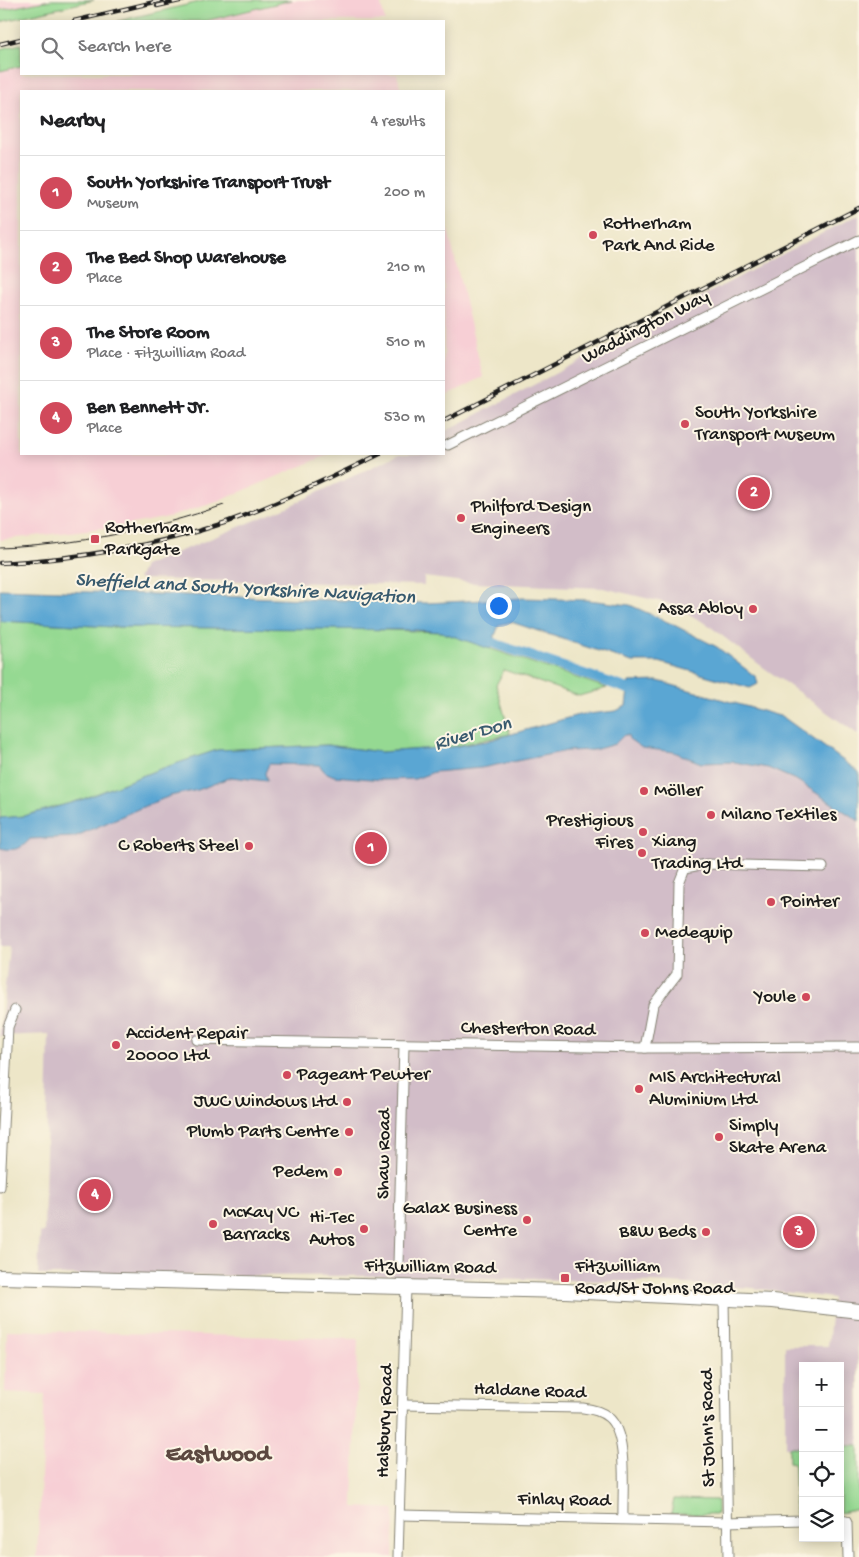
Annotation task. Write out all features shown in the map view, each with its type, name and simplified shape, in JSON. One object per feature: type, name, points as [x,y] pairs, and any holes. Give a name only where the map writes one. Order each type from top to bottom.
[{"type":"main road","name":"Fitzwilliam Road","points":[[0,1277],[406,1286],[724,1298],[801,1303],[859,1311]]},
{"type":"street","name":"Waddington Way","points":[[448,446],[859,240]]},
{"type":"street","points":[[645,1048],[653,1005],[677,974],[679,883],[685,868],[707,864],[823,867]]},
{"type":"street","points":[[0,1188],[4,1027],[15,1010]]},
{"type":"street","name":"Chesterton Road","points":[[197,1040],[645,1048],[859,1047]]},
{"type":"street","name":"Shaw Road","points":[[398,1264],[404,1045]]},
{"type":"street","name":"Halsbury Road","points":[[398,1557],[406,1286]]},
{"type":"street","name":"St John's Road","points":[[724,1298],[728,1557]]},
{"type":"street","name":"Haldane Road","points":[[403,1404],[583,1408],[600,1412],[613,1422],[620,1436],[623,1518]]},
{"type":"street","name":"Finlay Road","points":[[400,1515],[623,1518],[727,1522],[799,1520]]},
{"type":"street","points":[[844,1527],[848,1557]]},
{"type":"shaded area","points":[[0,0],[51,0],[0,10]]},
{"type":"shaded area","points":[[292,0],[380,0],[385,20],[209,20]]},
{"type":"shaded area","points":[[20,66],[20,75],[397,75],[401,90],[20,90],[20,455],[328,455],[217,502],[169,517],[121,526],[0,540],[0,71]]},
{"type":"shaded area","points":[[859,214],[859,735],[760,665],[707,624],[667,603],[603,588],[472,583],[424,577],[424,585],[138,579],[144,566],[285,508],[398,455],[445,455],[445,431]]},
{"type":"shaded area","points":[[445,217],[483,377],[445,396]]},
{"type":"shaded area","points":[[623,735],[628,735],[642,748],[674,752],[701,763],[734,762],[768,768],[798,781],[859,821],[859,1301],[857,1301],[859,1446],[844,1446],[844,1362],[799,1362],[799,1447],[785,1447],[785,1346],[828,1346],[833,1298],[753,1288],[651,1282],[403,1276],[38,1275],[40,1233],[44,1233],[49,1034],[0,1036],[9,947],[0,947],[0,848],[10,850],[30,839],[74,837],[170,796],[198,790],[231,777],[266,781],[265,773],[269,764],[319,765],[353,778],[383,780],[415,779],[434,772],[481,768],[567,751],[594,750],[615,744]]},
{"type":"shaded area","points":[[7,1330],[358,1339],[353,1507],[394,1509],[393,1557],[37,1557],[45,1394],[5,1392]]},
{"type":"green space","points":[[51,0],[94,0],[0,22],[0,10]]},
{"type":"green space","points":[[208,0],[292,0],[209,20],[122,20]]},
{"type":"green space","points":[[20,44],[20,66],[0,71],[0,49]]},
{"type":"green space","points":[[0,621],[114,627],[359,629],[441,632],[607,688],[579,696],[504,670],[496,685],[510,734],[451,747],[381,752],[327,745],[217,750],[157,770],[81,800],[24,816],[0,818]]},
{"type":"green space","points":[[844,1446],[859,1446],[859,1509],[844,1512]]},
{"type":"green space","points":[[789,1447],[799,1447],[799,1514],[795,1514],[794,1463],[789,1462]]},
{"type":"green space","points":[[674,1499],[717,1500],[717,1514],[671,1514]]},
{"type":"water","points":[[0,589],[427,603],[523,598],[588,600],[630,605],[717,647],[756,677],[758,684],[750,688],[659,662],[632,662],[511,622],[499,625],[490,649],[441,632],[416,630],[114,627],[0,621]]},
{"type":"water","points":[[658,681],[783,717],[859,772],[859,821],[798,781],[768,768],[734,762],[701,763],[674,752],[642,748],[629,739],[628,735],[624,735],[615,744],[594,750],[567,751],[481,768],[434,772],[415,779],[383,780],[334,776],[325,772],[319,765],[269,764],[265,773],[267,781],[231,777],[198,790],[170,796],[74,837],[30,839],[16,849],[0,848],[0,818],[24,816],[81,800],[157,770],[217,750],[327,745],[381,752],[451,747],[487,741],[578,715],[616,711],[626,706],[629,682]]},
{"type":"waterway","name":"Sheffield and South Yorkshire Navigation","points":[[481,639],[640,693]]},
{"type":"tram line","points":[[0,548],[58,544],[114,535],[169,522],[224,505]]},
{"type":"railway","points":[[78,20],[163,0]]},
{"type":"railway","points":[[157,6],[184,0]]},
{"type":"railway","points":[[0,44],[20,39]]},
{"type":"railway","points":[[445,420],[859,208]]},
{"type":"railway","points":[[0,563],[85,555],[142,545],[197,531],[244,516],[378,455]]},
{"type":"place","name":"Rotherham Park And Ride","points":[[593,235]]},
{"type":"place","name":"South Yorkshire Transport Museum","points":[[685,424]]},
{"type":"place","name":"The Bed Shop Warehouse","points":[[754,493]]},
{"type":"place","name":"Philford Design Engineers","points":[[461,518]]},
{"type":"place","name":"Rotherham Parkgate","points":[[95,539]]},
{"type":"place","name":"Assa Abloy","points":[[753,609]]},
{"type":"place","name":"Möller","points":[[644,791]]},
{"type":"place","name":"Milano Textiles","points":[[711,815]]},
{"type":"place","name":"Prestigious Fires","points":[[643,832]]},
{"type":"place","name":"C Roberts Steel","points":[[249,846]]},
{"type":"place","name":"South Yorkshire Transport Trust","points":[[371,848]]},
{"type":"place","name":"Xiang Trading Ltd","points":[[642,853]]},
{"type":"place","name":"Pointer","points":[[771,902]]},
{"type":"place","name":"Medequip","points":[[645,933]]},
{"type":"place","name":"Youle","points":[[806,997]]},
{"type":"place","name":"Accident Repair 20000 Ltd","points":[[116,1045]]},
{"type":"place","name":"Pageant Pewter","points":[[287,1075]]},
{"type":"place","name":"MIS Architectural Aluminium Ltd","points":[[639,1089]]},
{"type":"place","name":"JWC Windows Ltd","points":[[347,1102]]},
{"type":"place","name":"Plumb Parts Centre","points":[[349,1132]]},
{"type":"place","name":"Simply Skate Arena","points":[[719,1137]]},
{"type":"place","name":"Pedem","points":[[338,1172]]},
{"type":"place","name":"Ben Bennett Jr.","points":[[95,1195]]},
{"type":"place","name":"Galax Business Centre","points":[[527,1220]]},
{"type":"place","name":"McKay VC Barracks","points":[[213,1224]]},
{"type":"place","name":"Hi-Tec Autos","points":[[364,1229]]},
{"type":"place","name":"B&W Beds","points":[[706,1232]]},
{"type":"place","name":"The Store Room","points":[[799,1232]]},
{"type":"place","name":"Fitzwilliam Road/St Johns Road","points":[[565,1278]]},
{"type":"district","name":"Eastwood","points":[[218,1455]]},
{"type":"water label","name":"River Don","points":[[473,735]]}]
